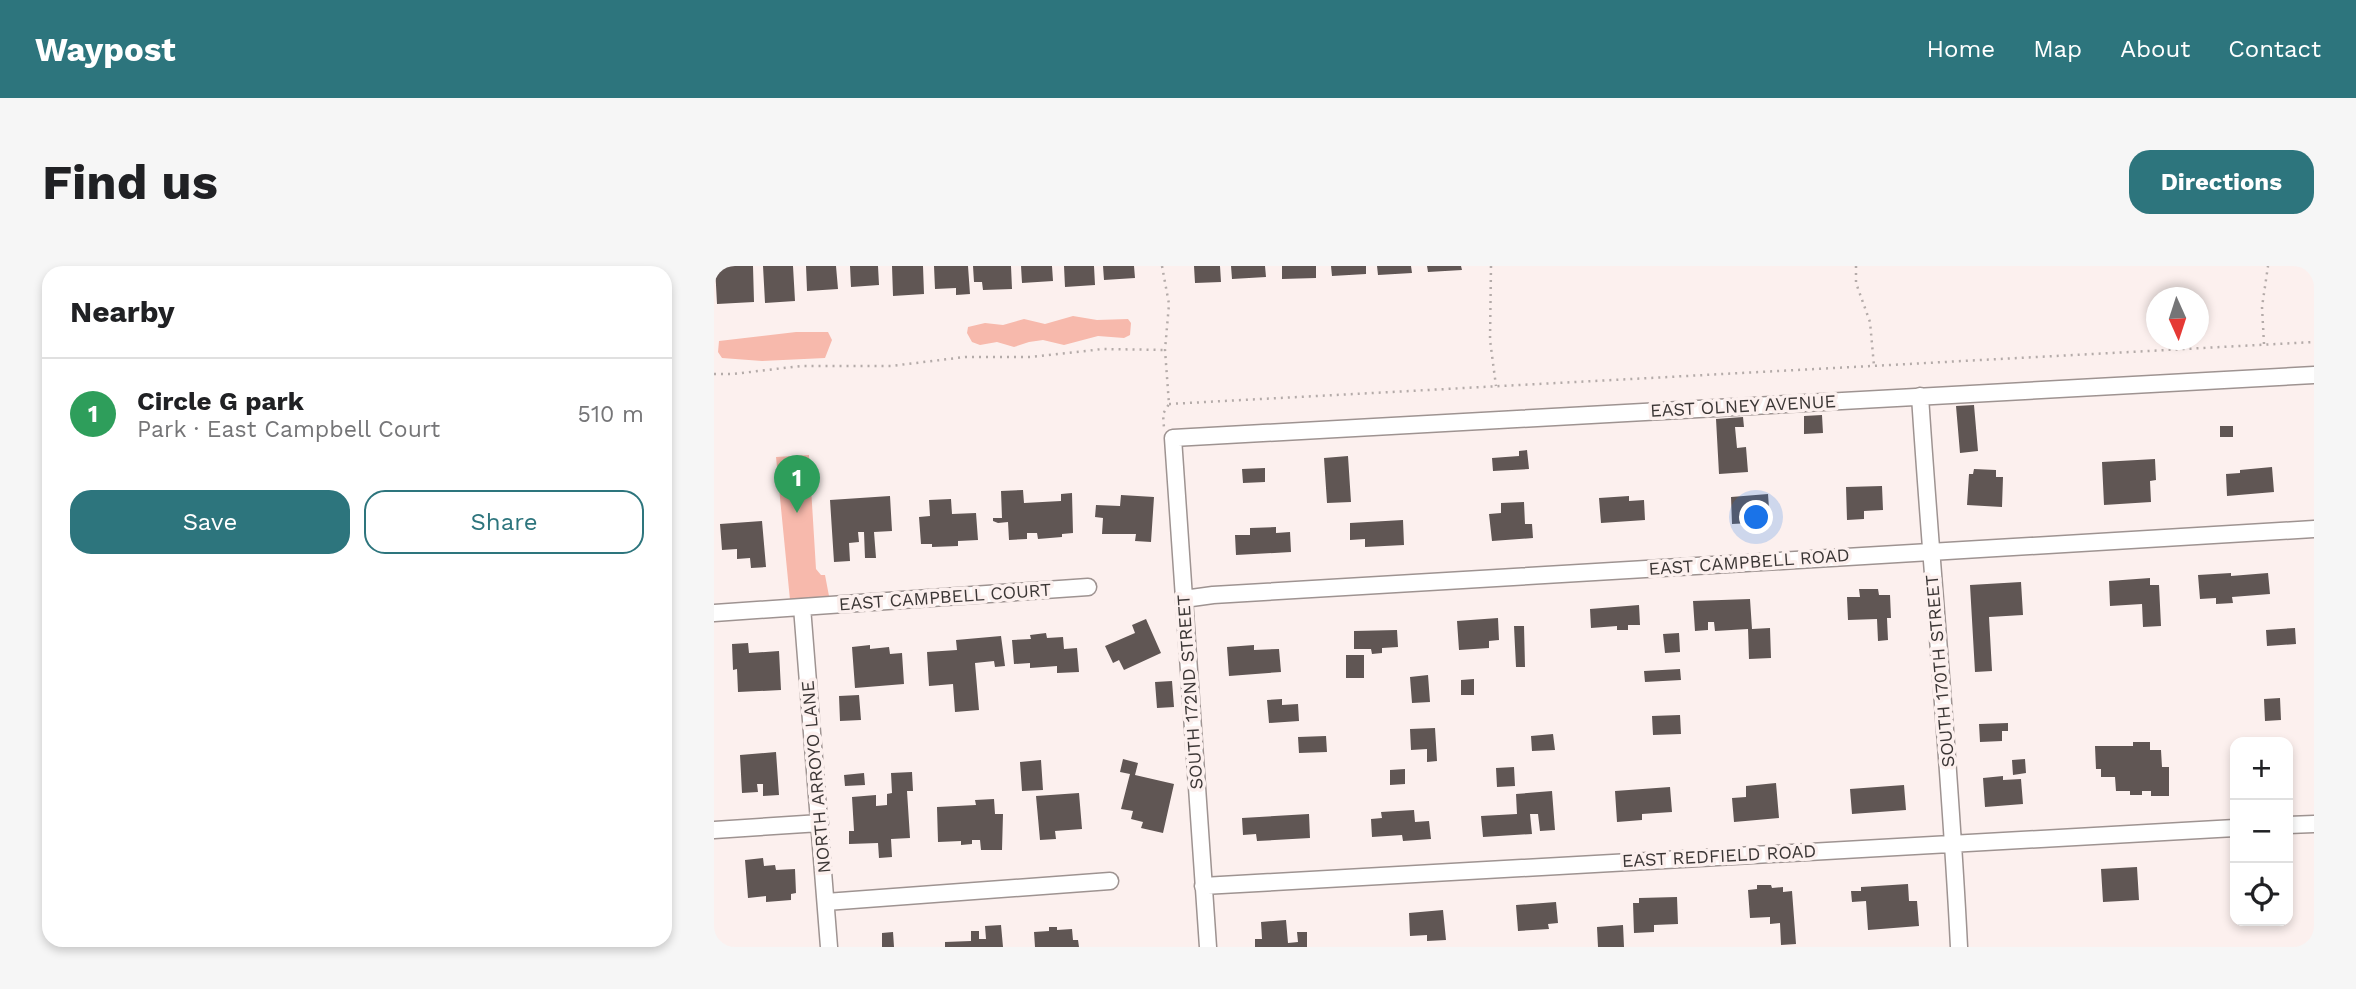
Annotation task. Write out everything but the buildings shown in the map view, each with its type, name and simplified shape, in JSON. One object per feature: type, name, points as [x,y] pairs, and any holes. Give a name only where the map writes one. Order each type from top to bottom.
[{"type":"street","name":"EAST OLNEY AVENUE","points":[[1173,438],[2314,375]]},
{"type":"street","name":"SOUTH 170TH STREET","points":[[1920,396],[1954,843],[1959,947]]},
{"type":"street","name":"SOUTH 172ND STREET","points":[[1173,438],[1208,947]]},
{"type":"street","name":"EAST CAMPBELL ROAD","points":[[1184,599],[1213,595],[2314,529]]},
{"type":"street","name":"EAST CAMPBELL COURT","points":[[714,613],[1088,587]]},
{"type":"street","name":"NORTH ARROYO LANE","points":[[802,607],[829,947]]},
{"type":"street","points":[[714,830],[820,823]]},
{"type":"street","points":[[2293,825],[2314,824]]},
{"type":"street","name":"EAST REDFIELD ROAD","points":[[1203,886],[2230,828]]},
{"type":"street","points":[[826,902],[1110,881]]},
{"type":"path","points":[[1162,266],[1169,304],[1164,350],[1170,404],[2314,342]]},
{"type":"path","points":[[1491,266],[1490,340],[1496,386]]},
{"type":"path","points":[[1856,266],[1856,284],[1870,322],[1874,366]]},
{"type":"path","points":[[2264,344],[2262,307],[2268,266]]},
{"type":"path","points":[[714,374],[801,366],[891,366],[965,358],[1031,357],[1103,349],[1164,350]]},
{"type":"shaded area","points":[[1073,316],[1097,320],[1128,319],[1131,323],[1130,335],[1124,338],[1098,336],[1064,345],[1043,340],[1014,347],[997,342],[980,345],[972,342],[967,333],[968,327],[985,323],[1003,325],[1024,319],[1045,324]]},
{"type":"shaded area","points":[[796,332],[828,332],[832,340],[825,358],[762,361],[722,358],[718,352],[719,341]]},
{"type":"shaded area","points":[[809,455],[816,569],[821,575],[825,575],[829,596],[790,600],[776,457]]},
{"type":"place","name":"Circle G park","points":[[797,513]]}]
